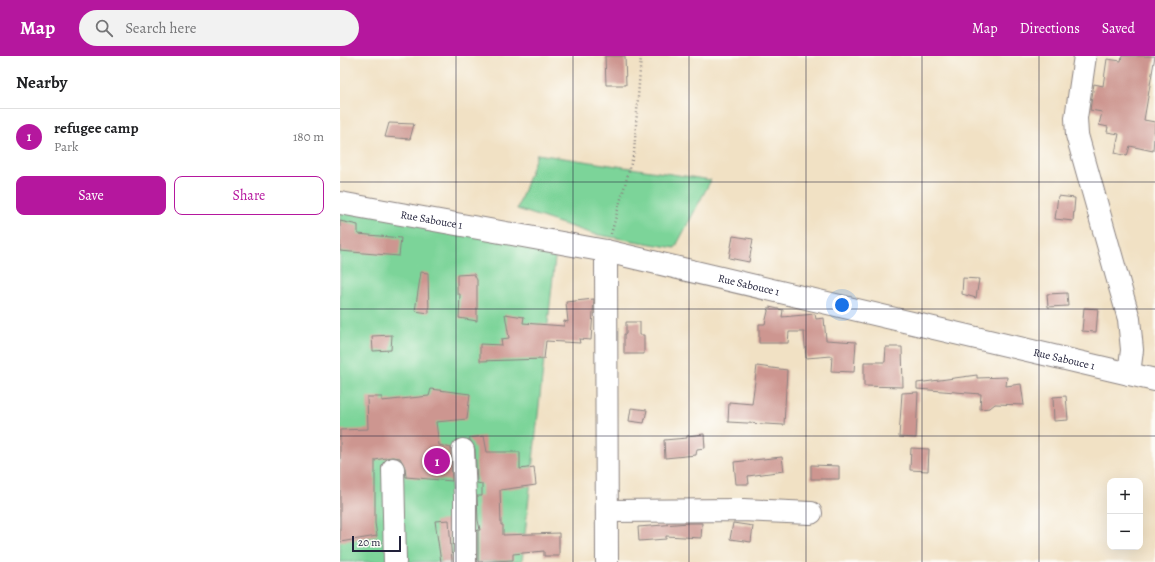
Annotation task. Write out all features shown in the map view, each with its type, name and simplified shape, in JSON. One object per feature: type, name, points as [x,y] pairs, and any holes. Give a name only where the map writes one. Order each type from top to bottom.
[{"type":"street","points":[[1085,56],[1076,127],[1130,319],[1132,350],[1130,374]]},
{"type":"street","name":"Rue Sabouce 1","points":[[340,203],[606,251],[1155,380]]},
{"type":"street","points":[[606,251],[607,562]]},
{"type":"street","points":[[463,450],[465,562]]},
{"type":"street","points":[[393,469],[395,562]]},
{"type":"street","points":[[607,512],[743,510],[811,513]]},
{"type":"path","points":[[606,251],[634,153],[641,56]]},
{"type":"green space","points":[[537,154],[711,180],[675,248],[593,234],[517,209]]},
{"type":"green space","points":[[340,205],[557,240],[522,562],[340,562]]},
{"type":"building","points":[[605,56],[625,56],[626,85],[606,85]]},
{"type":"building","points":[[1122,56],[1155,56],[1144,120],[1155,122],[1153,151],[1130,146],[1127,156],[1115,153],[1119,134],[1107,132],[1108,127],[1099,125],[1102,112],[1090,110],[1094,84],[1103,86],[1107,59],[1121,61]]},
{"type":"building","points":[[389,123],[414,124],[410,139],[385,137]]},
{"type":"building","points":[[1058,196],[1075,198],[1073,221],[1055,219]]},
{"type":"building","points":[[340,221],[358,225],[358,234],[401,238],[399,256],[340,251]]},
{"type":"building","points":[[733,236],[753,239],[749,262],[729,258]]},
{"type":"building","points":[[421,272],[428,273],[429,313],[415,311]]},
{"type":"building","points":[[474,274],[477,280],[477,321],[459,318],[460,294],[457,294],[457,275]]},
{"type":"building","points":[[963,278],[979,279],[976,298],[962,294]]},
{"type":"building","points":[[1067,293],[1068,306],[1048,307],[1047,294]]},
{"type":"building","points":[[594,299],[591,340],[579,339],[580,343],[546,341],[544,359],[480,361],[480,344],[502,345],[501,339],[509,338],[505,314],[524,317],[523,323],[564,326],[564,321],[568,322],[566,302]]},
{"type":"building","points":[[769,307],[783,310],[782,317],[815,314],[816,319],[824,318],[826,340],[856,342],[854,372],[831,371],[832,356],[806,358],[804,332],[789,332],[788,343],[759,343],[759,324],[765,324]]},
{"type":"building","points":[[1084,308],[1098,309],[1096,332],[1082,331]]},
{"type":"building","points":[[626,322],[640,322],[640,335],[644,335],[644,354],[624,354],[624,334],[626,334]]},
{"type":"building","points":[[392,335],[391,350],[373,351],[372,336]]},
{"type":"building","points":[[886,347],[902,347],[903,387],[864,386],[864,362],[885,362]]},
{"type":"building","points":[[757,366],[787,370],[784,425],[728,422],[729,402],[752,404]]},
{"type":"building","points":[[977,375],[977,378],[1007,377],[1006,386],[1021,384],[1024,405],[995,404],[990,408],[980,409],[981,394],[917,389],[917,383]]},
{"type":"building","points":[[431,389],[470,394],[467,419],[436,422],[439,445],[451,448],[452,481],[406,477],[405,468],[400,458],[392,457],[375,460],[375,523],[377,536],[340,542],[340,430],[368,429],[367,397],[382,397],[382,401],[429,396]]},
{"type":"building","points":[[918,392],[916,438],[899,437],[902,393]]},
{"type":"building","points":[[1066,396],[1068,420],[1054,421],[1053,397]]},
{"type":"building","points":[[631,408],[647,410],[644,423],[629,421]]},
{"type":"building","points":[[704,434],[705,448],[697,449],[696,455],[665,458],[664,440],[687,438],[687,436]]},
{"type":"building","points":[[484,436],[487,452],[520,452],[520,469],[534,467],[536,485],[500,490],[501,525],[503,525],[503,535],[559,533],[559,556],[544,556],[544,551],[513,554],[513,560],[478,562],[478,530],[480,530],[477,496],[482,496],[482,484],[477,483],[475,449],[469,438]]},
{"type":"building","points":[[911,448],[929,449],[928,471],[910,470]]},
{"type":"building","points":[[782,457],[784,471],[748,476],[749,484],[736,484],[734,462]]},
{"type":"building","points":[[811,465],[839,466],[839,479],[811,479]]},
{"type":"building","points":[[449,520],[452,562],[441,562],[435,521]]},
{"type":"building","points":[[702,523],[701,538],[666,536],[666,539],[639,541],[638,527]]},
{"type":"building","points":[[733,523],[753,526],[751,542],[730,539]]},
{"type":"place","name":"refugee camp","points":[[437,461]]}]
